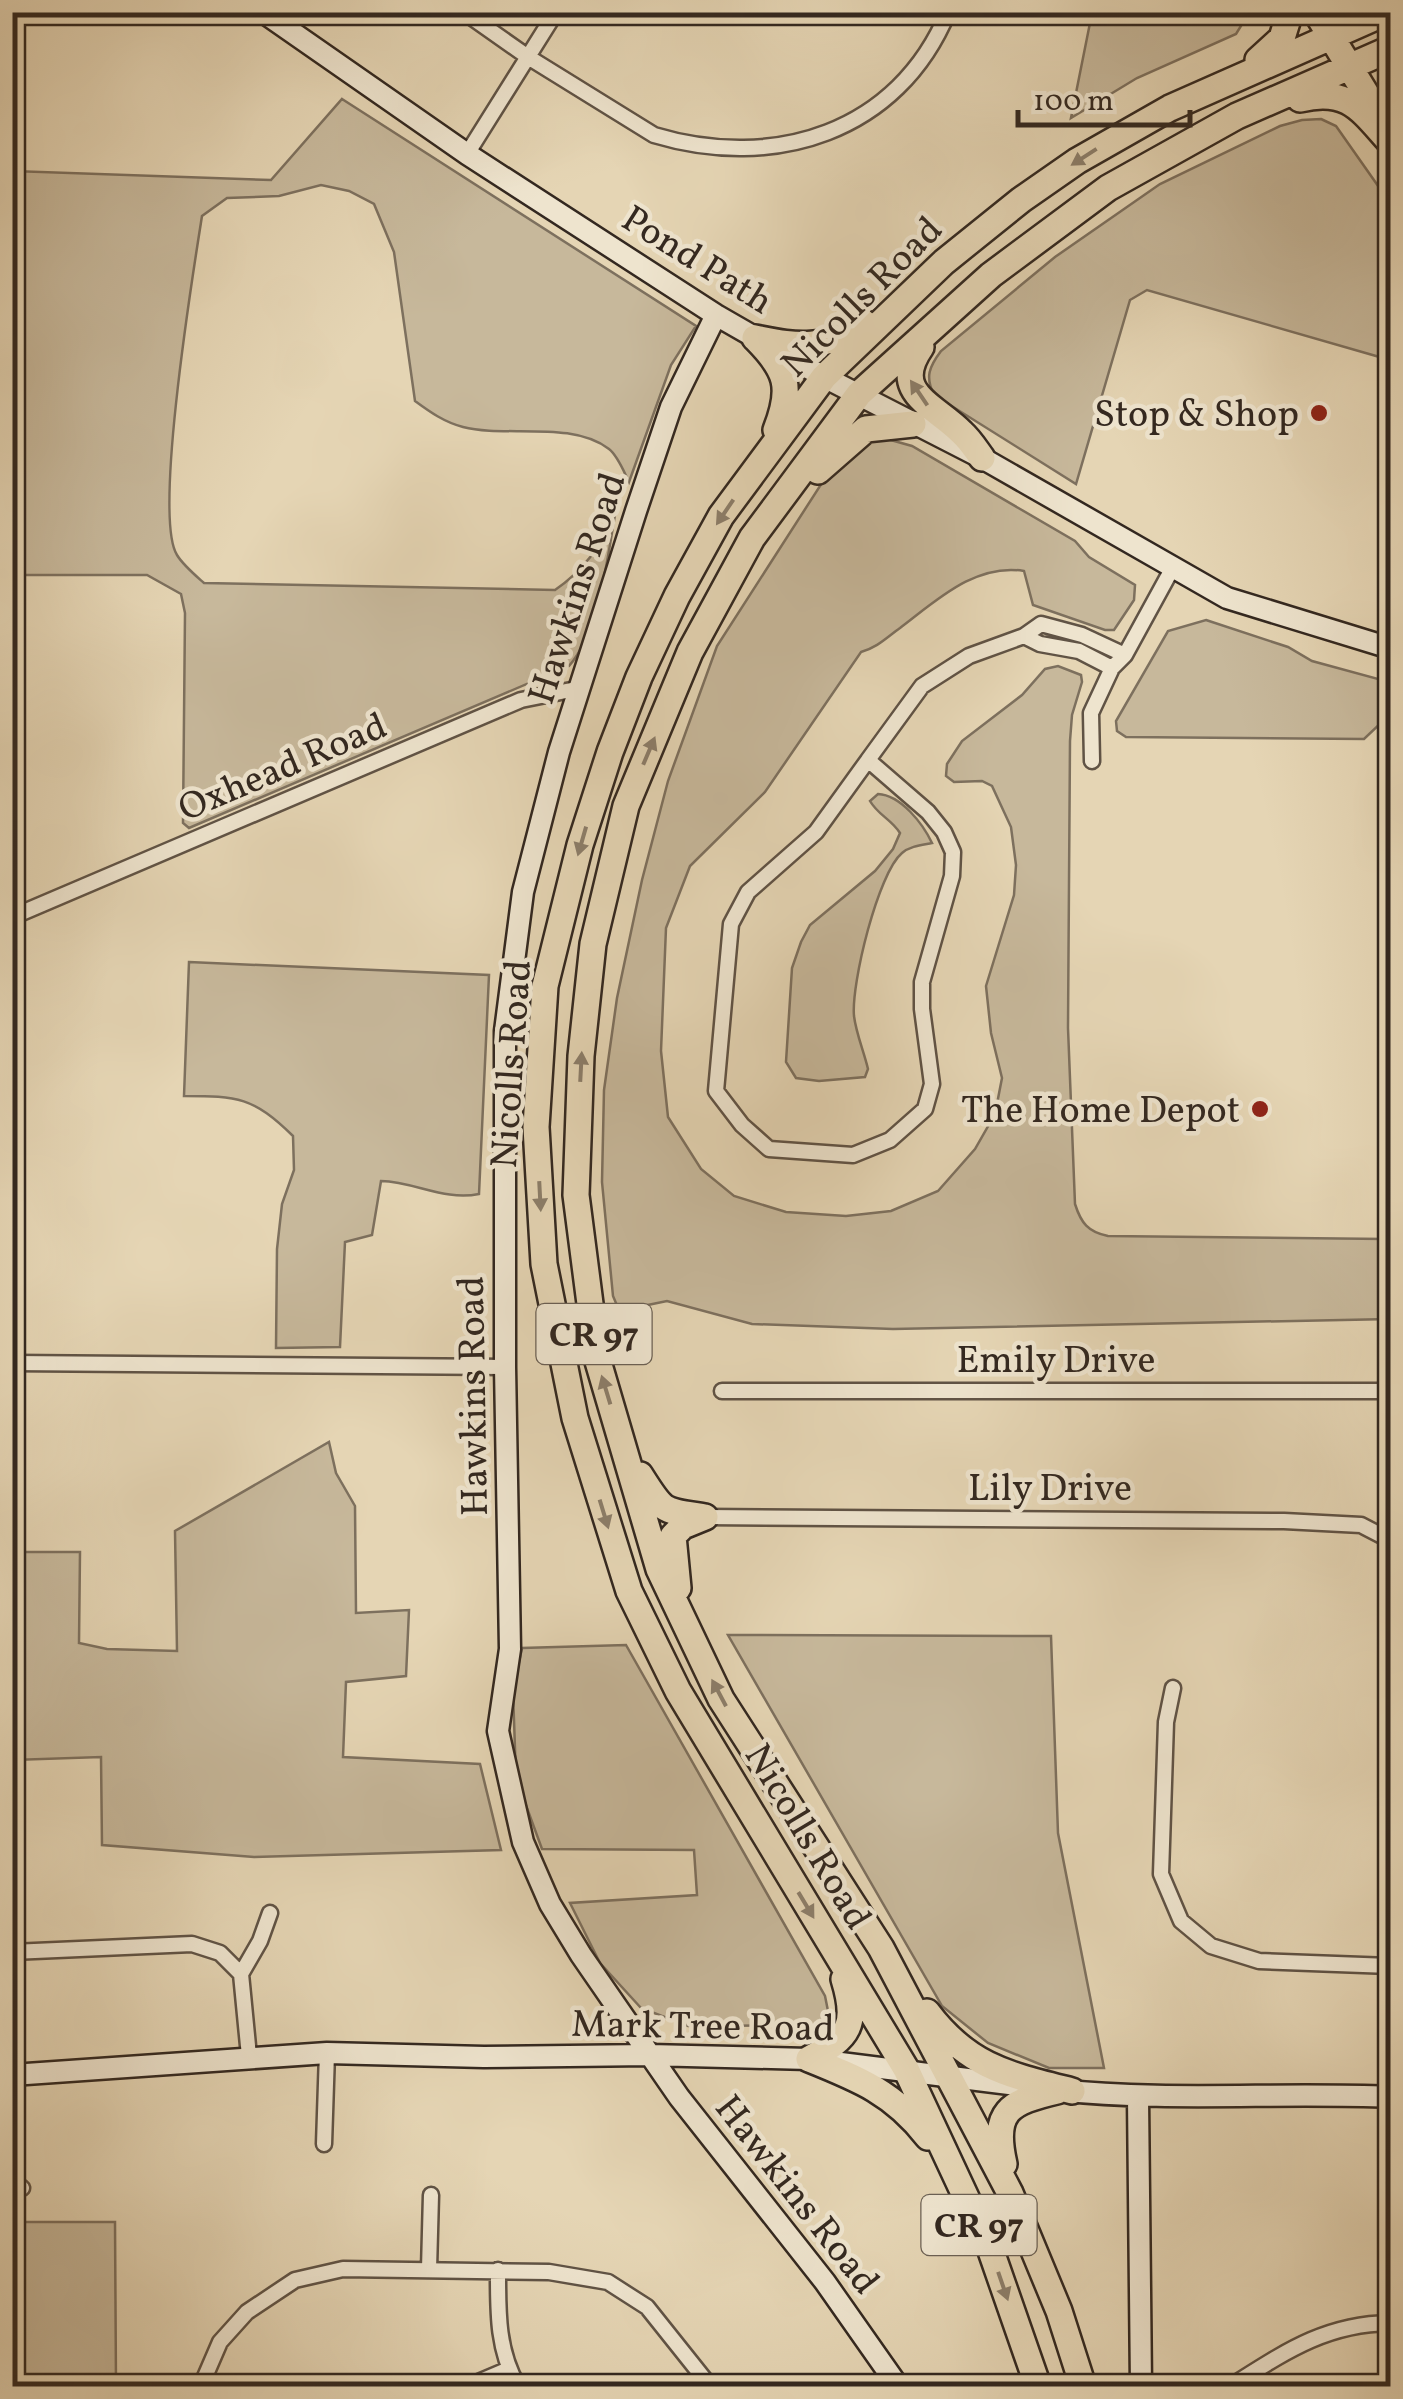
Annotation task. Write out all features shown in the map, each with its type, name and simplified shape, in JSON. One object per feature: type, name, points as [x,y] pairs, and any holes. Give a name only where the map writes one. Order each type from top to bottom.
[{"type":"highway","points":[[1232,80],[1278,43],[1286,31],[1290,12]]},
{"type":"highway","points":[[1316,12],[1390,134]]},
{"type":"highway","points":[[1370,16],[1388,55]]},
{"type":"highway","name":"Nicolls Road","points":[[1038,2386],[991,2251],[906,2069],[678,1691],[628,1591],[574,1418],[544,1264],[536,1127],[544,986],[580,845],[639,677],[721,516],[824,377],[916,287],[997,218],[1077,161],[1138,125],[1370,16]]},
{"type":"highway","name":"Nicolls Road","points":[[1083,2386],[1059,2311],[1010,2193],[881,1948],[721,1698],[659,1569],[596,1358],[576,1194],[581,1056],[593,944],[626,806],[690,652],[752,538],[859,394],[944,315],[1075,210],[1166,153],[1237,116],[1349,67],[1388,55]]},
{"type":"highway","points":[[1237,116],[1315,96],[1336,95],[1361,110],[1390,142]]},
{"type":"highway","points":[[755,338],[798,347],[841,338],[916,287]]},
{"type":"highway","points":[[944,315],[910,362],[908,376],[930,409],[961,431],[982,458]]},
{"type":"highway","points":[[755,338],[779,366],[787,394],[764,458]]},
{"type":"highway","points":[[803,470],[822,471],[838,451],[866,428],[914,424]]},
{"type":"highway","points":[[624,1450],[659,1506],[668,1512],[705,1517]]},
{"type":"highway","points":[[682,1618],[671,1542],[683,1526],[705,1517]]},
{"type":"highway","points":[[881,1948],[940,2030],[980,2063],[1067,2091]]},
{"type":"highway","points":[[809,2059],[838,2043],[852,2024],[850,1998],[836,1955]]},
{"type":"highway","points":[[809,2059],[876,2086],[896,2101],[957,2178]]},
{"type":"highway","points":[[906,2069],[953,2107],[965,2125],[1059,2311]]},
{"type":"highway","points":[[1010,2193],[999,2142],[1002,2118],[1019,2102],[1067,2091]]},
{"type":"street","name":"Pond Path","points":[[263,12],[466,154],[716,315],[824,377],[982,458],[1172,569],[1244,605],[1390,648]]},
{"type":"street","points":[[464,12],[654,135],[720,149],[784,146],[822,136],[890,97],[927,55],[948,12]]},
{"type":"street","points":[[466,154],[556,12]]},
{"type":"street","name":"Hawkins Road","points":[[716,315],[671,408],[559,752],[523,892],[505,1031],[510,1648],[498,1731],[522,1842],[550,1904],[649,2055],[825,2282],[894,2385]]},
{"type":"street","points":[[1092,761],[1091,712],[1112,668],[1125,655],[1172,569]]},
{"type":"street","points":[[868,760],[928,812],[953,852],[952,876],[922,982],[932,1084],[925,1110],[890,1140],[853,1155],[769,1149],[742,1125],[716,1090],[731,924],[748,892],[816,832],[868,760],[922,686],[969,656],[1024,636],[1041,624],[1082,635],[1125,655]]},
{"type":"street","points":[[1050,646],[1054,628]]},
{"type":"street","points":[[1024,636],[1079,651],[1112,668]]},
{"type":"street","name":"Oxhead Road","points":[[12,917],[521,700],[582,688]]},
{"type":"street","points":[[12,1362],[505,1367]]},
{"type":"street","name":"Emily Drive","points":[[722,1392],[1390,1391]]},
{"type":"street","name":"Lily Drive","points":[[705,1517],[1300,1522],[1361,1525],[1390,1540]]},
{"type":"street","points":[[1173,1688],[1166,1722],[1161,1874],[1181,1921],[1211,1946],[1260,1962],[1390,1966]]},
{"type":"street","points":[[249,2056],[242,1974],[270,1913]]},
{"type":"street","points":[[12,1952],[192,1944],[220,1953],[242,1974]]},
{"type":"street","points":[[324,2144],[327,2053]]},
{"type":"street","name":"Mark Tree Road","points":[[12,2075],[327,2053],[484,2057],[649,2055],[809,2059],[1138,2098],[1390,2096]]},
{"type":"street","points":[[1138,2098],[1141,2386]]},
{"type":"street","points":[[429,2269],[431,2195]]},
{"type":"street","points":[[202,2386],[212,2355],[229,2330],[269,2295],[295,2280],[343,2269],[498,2270],[584,2276],[627,2292],[664,2324],[710,2386]]},
{"type":"street","points":[[498,2270],[500,2332],[509,2370],[518,2386]]},
{"type":"street","points":[[1232,2386],[1302,2342],[1358,2324],[1390,2323]]},
{"type":"street","points":[[469,2386],[509,2370]]},
{"type":"shaded area","points":[[1092,12],[1249,13],[1236,34],[1137,78],[1071,118]]},
{"type":"shaded area","points":[[342,99],[696,326],[671,365],[629,482],[612,452],[594,440],[557,432],[463,427],[415,401],[394,252],[374,204],[349,191],[321,185],[279,196],[227,198],[202,216],[177,393],[170,494],[171,532],[177,555],[204,583],[555,590],[590,557],[615,515],[595,615],[569,666],[189,828],[183,823],[185,613],[181,594],[147,575],[13,575],[13,171],[271,180]]},
{"type":"shaded area","points":[[1321,119],[1336,126],[1390,203],[1390,360],[1147,290],[1130,300],[1076,484],[934,395],[930,372],[941,351],[1055,257],[1160,184],[1280,126]]},
{"type":"shaded area","points":[[880,437],[912,446],[1075,541],[1089,557],[1135,585],[1134,600],[1114,630],[1105,630],[1033,605],[1024,571],[989,573],[957,586],[882,642],[861,652],[765,792],[690,866],[666,928],[661,1051],[668,1117],[701,1169],[734,1196],[786,1212],[846,1216],[891,1211],[938,1191],[975,1149],[995,1114],[1002,1078],[991,1033],[986,986],[1014,895],[1016,865],[1011,827],[992,786],[982,781],[954,782],[946,776],[947,764],[962,741],[1022,695],[1045,669],[1058,666],[1081,675],[1082,682],[1072,715],[1070,741],[1068,1028],[1075,1204],[1080,1216],[1090,1229],[1108,1236],[1385,1239],[1390,1242],[1390,1319],[893,1329],[752,1324],[667,1301],[621,1315],[613,1296],[602,1182],[604,1090],[617,998],[668,781],[717,646],[838,458],[862,440]]},
{"type":"shaded area","points":[[1206,620],[1288,647],[1312,661],[1382,680],[1386,684],[1382,722],[1364,739],[1126,737],[1117,731],[1116,721],[1168,631]]},
{"type":"shaded area","points":[[878,794],[903,805],[932,843],[902,853],[875,905],[854,1001],[856,1029],[868,1069],[865,1077],[819,1081],[796,1078],[786,1062],[792,968],[810,925],[875,871],[893,849],[900,833],[870,801]]},
{"type":"shaded area","points":[[189,962],[489,975],[479,1194],[454,1195],[381,1181],[372,1235],[345,1242],[340,1347],[276,1348],[277,1249],[282,1204],[294,1170],[293,1136],[267,1113],[244,1101],[184,1096]]},
{"type":"shaded area","points":[[329,1442],[336,1473],[355,1506],[356,1613],[409,1610],[406,1676],[346,1682],[343,1757],[480,1764],[501,1850],[254,1857],[102,1845],[101,1757],[13,1760],[13,1552],[80,1552],[79,1643],[107,1649],[177,1651],[175,1531]]},
{"type":"shaded area","points":[[728,1635],[1051,1636],[1058,1833],[1104,2068],[1049,2068],[988,2043],[942,2006]]},
{"type":"shaded area","points":[[626,1645],[825,1996],[828,2011],[817,2025],[688,2026],[641,2008],[600,1963],[570,1903],[697,1895],[694,1850],[542,1849],[516,1778],[513,1691],[522,1648]]},
{"type":"shaded area","points":[[13,2222],[115,2222],[116,2386],[13,2386]]},
{"type":"place","name":"Stop & Shop","points":[[1319,413]]},
{"type":"place","name":"The Home Depot","points":[[1260,1109]]}]
